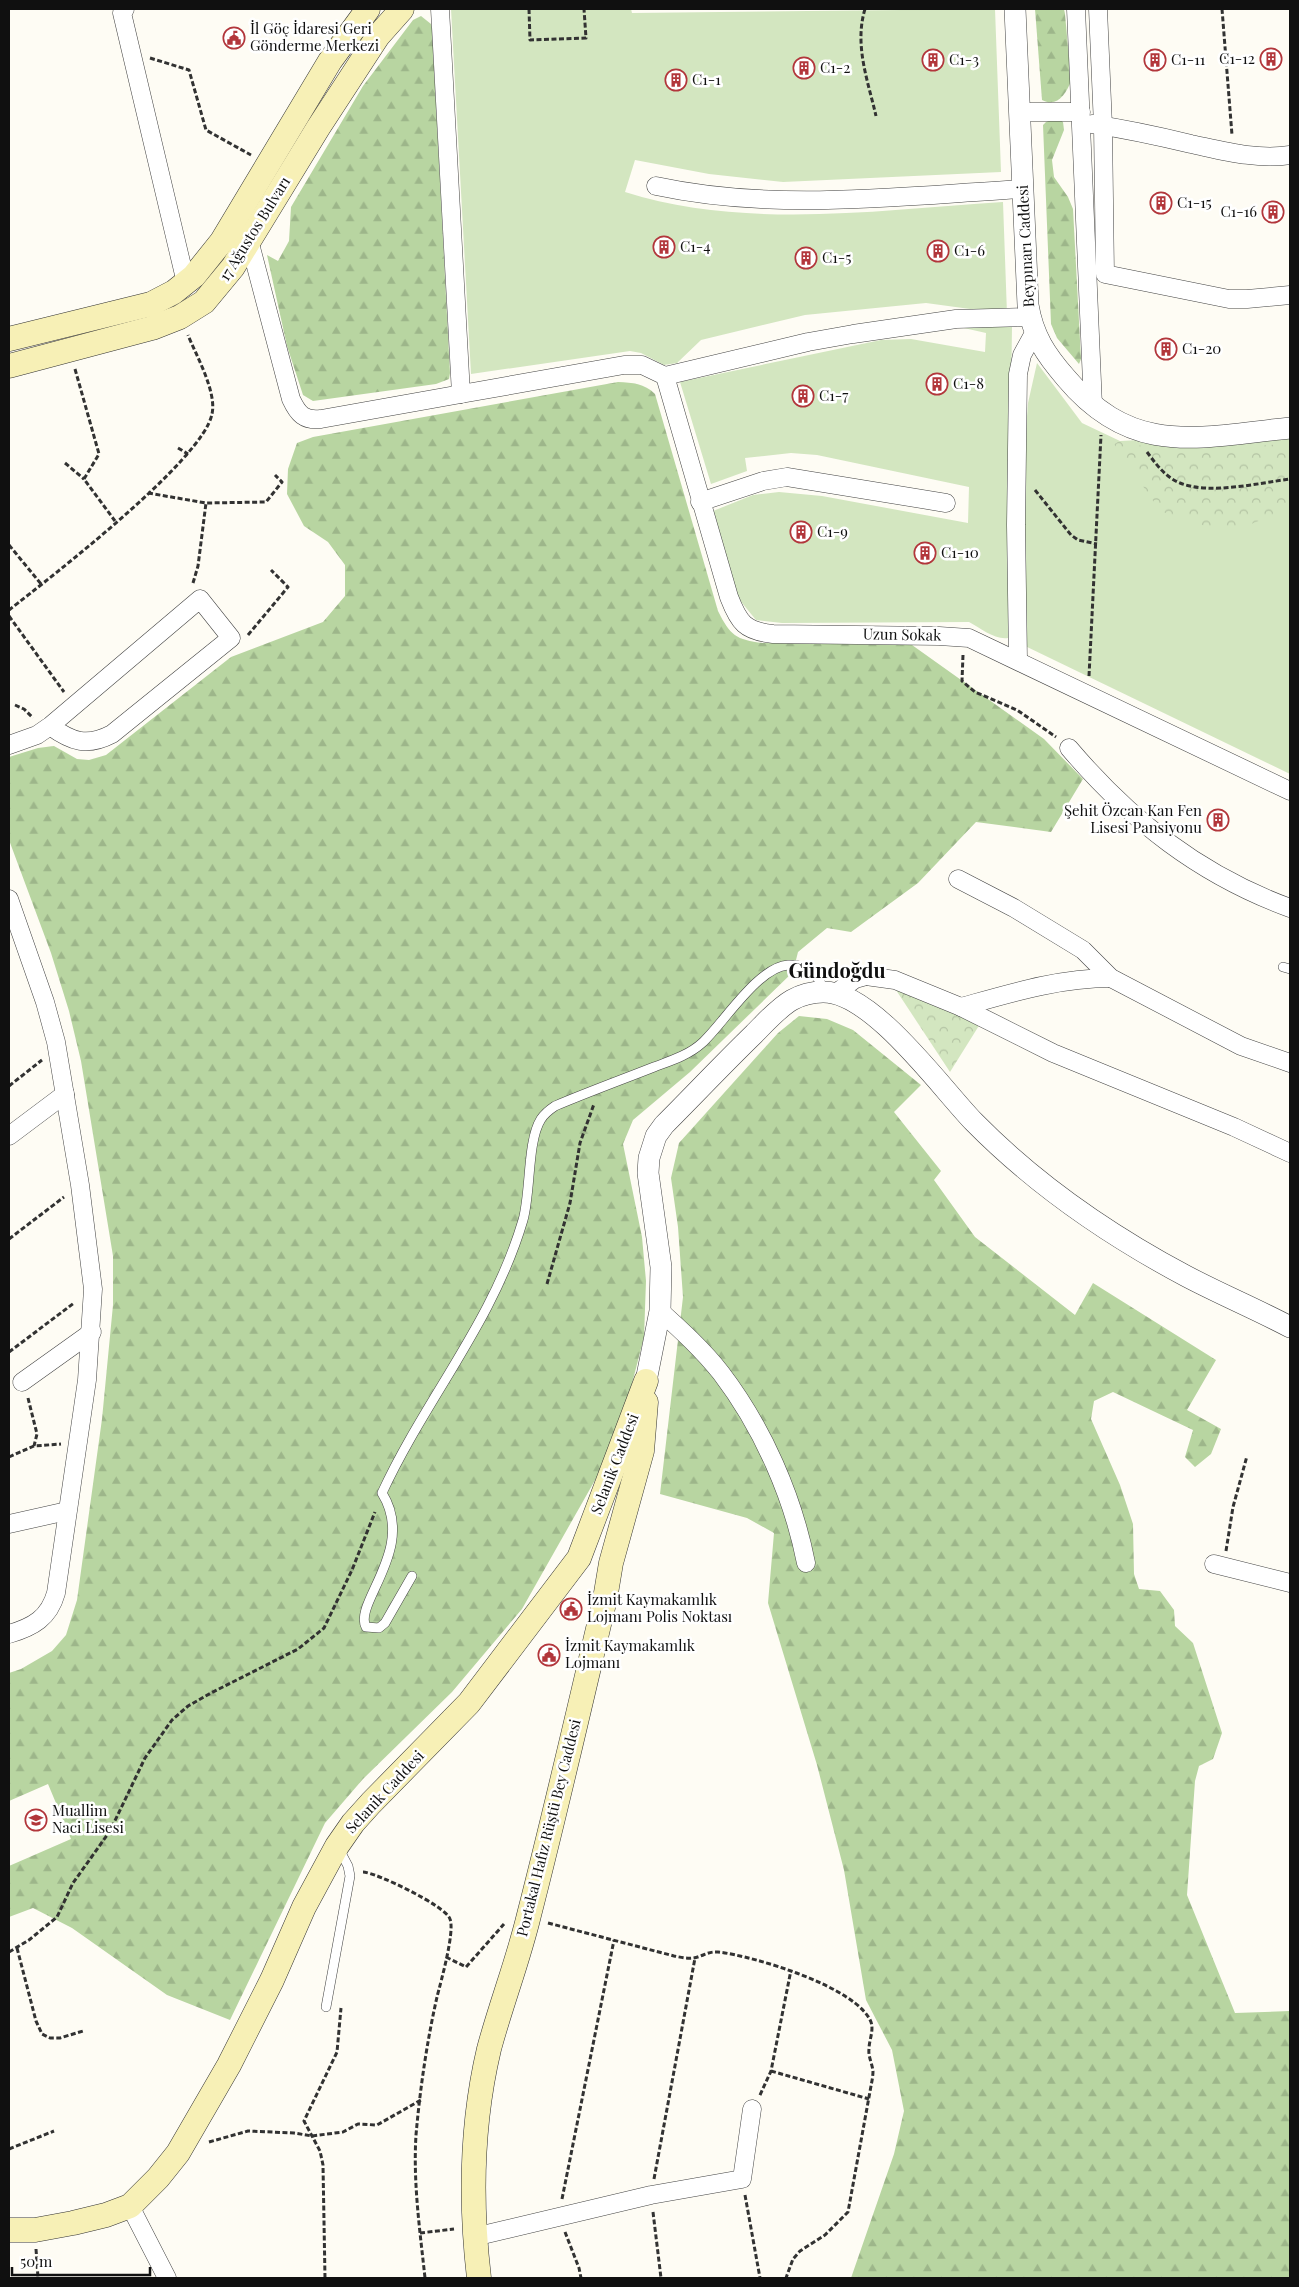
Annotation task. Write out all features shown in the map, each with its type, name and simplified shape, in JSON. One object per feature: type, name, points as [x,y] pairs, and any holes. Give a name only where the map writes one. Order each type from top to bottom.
[{"type":"main road","name":"17 Ağustos Bulvarı","points":[[9,339],[151,304],[162,299],[194,275],[222,241],[342,41],[368,9]]},
{"type":"main road","name":"17 Ağustos Bulvarı","points":[[9,366],[152,328],[180,316],[204,302],[222,282],[378,36],[402,9]]},
{"type":"main road","name":"Selanik Caddesi","points":[[9,2230],[36,2230],[106,2216],[130,2206],[158,2178],[178,2153],[228,2065],[272,1980],[304,1907],[337,1846],[353,1823],[371,1803],[469,1703],[579,1558],[646,1381]]},
{"type":"main road","name":"Portakal Hafız Rüştü Bey Caddesi","points":[[478,2278],[474,2232],[473,2163],[484,2073],[497,2020],[529,1918],[605,1599],[611,1564],[642,1451],[646,1381]]},
{"type":"street","points":[[440,9],[461,394]]},
{"type":"street","name":"Beypınarı Caddesi","points":[[1015,9],[1026,292],[1032,325]]},
{"type":"street","points":[[1076,9],[1098,409]]},
{"type":"street","points":[[1098,9],[1103,126],[1105,274],[1229,299],[1290,295]]},
{"type":"street","points":[[121,10],[130,52],[194,275],[222,282]]},
{"type":"street","points":[[1020,112],[1081,117],[1103,126],[1124,128],[1233,153],[1265,157],[1290,155]]},
{"type":"street","points":[[656,186],[722,198],[800,202],[1023,189]]},
{"type":"street","points":[[249,240],[291,399],[302,416],[313,420],[624,365],[642,365],[665,376],[789,346],[853,334],[956,320],[1032,325]]},
{"type":"street","points":[[1032,325],[1064,376],[1098,409],[1131,428],[1162,437],[1178,438],[1290,428]]},
{"type":"street","points":[[1018,660],[1018,374],[1032,325]]},
{"type":"street","name":"Uzun Sokak","points":[[665,376],[729,597],[735,613],[748,629],[773,634],[969,638],[1290,791]]},
{"type":"street","points":[[700,502],[763,481],[787,478],[946,504]]},
{"type":"street","points":[[9,746],[37,735],[50,726],[200,599],[231,638],[112,734],[100,741],[86,742],[74,740],[50,726]]},
{"type":"street","points":[[1069,748],[1098,781],[1129,811],[1202,867],[1236,886],[1290,908]]},
{"type":"street","points":[[958,879],[1021,912],[1083,950],[1111,978],[1241,1046],[1290,1063]]},
{"type":"street","points":[[9,899],[46,1002],[57,1048],[80,1184],[93,1289],[92,1332],[79,1442],[56,1593],[52,1606],[46,1616],[23,1630],[9,1634]]},
{"type":"street","points":[[830,993],[855,980],[876,976],[904,983],[962,1007],[1053,1053],[1234,1127],[1290,1153]]},
{"type":"street","points":[[962,1007],[1064,981],[1085,978],[1111,978]]},
{"type":"street","points":[[646,1381],[660,1311],[662,1267],[648,1174],[649,1158],[656,1136],[664,1125],[779,1009],[793,999],[807,994],[830,993],[851,999],[869,1011],[907,1047],[973,1121],[1009,1157],[1086,1216],[1186,1277],[1290,1325]]},
{"type":"street","points":[[9,1136],[65,1094]]},
{"type":"street","points":[[660,1311],[702,1351],[721,1373],[739,1400],[765,1445],[784,1485],[794,1510],[806,1563]]},
{"type":"street","points":[[22,1382],[92,1332]]},
{"type":"street","points":[[9,1524],[67,1511]]},
{"type":"street","points":[[1219,1566],[1290,1582]]},
{"type":"street","points":[[474,2232],[559,2216],[651,2195],[742,2179],[752,2109]]},
{"type":"street","points":[[130,2206],[167,2278]]},
{"type":"lane","points":[[412,1576],[385,1624],[379,1628],[366,1627],[364,1615],[384,1571],[394,1532],[392,1511],[382,1494],[396,1464],[484,1315],[507,1269],[524,1218],[533,1147],[540,1120],[546,1112],[555,1106],[669,1061],[700,1044],[756,983],[787,965],[800,966],[816,973],[830,993]]},
{"type":"lane","points":[[326,2007],[350,1876],[348,1866],[337,1846]]},
{"type":"path","points":[[529,9],[530,40],[586,38],[584,9]]},
{"type":"path","points":[[865,9],[861,34],[862,51],[876,116]]},
{"type":"path","points":[[1222,9],[1233,153]]},
{"type":"path","points":[[130,52],[189,70],[206,130],[267,164]]},
{"type":"path","points":[[9,610],[148,493],[188,454],[209,424],[213,406],[210,391],[180,316]]},
{"type":"path","points":[[70,350],[99,454],[84,479]]},
{"type":"path","points":[[1089,684],[1097,544],[1098,409]]},
{"type":"path","points":[[1131,428],[1157,467],[1180,483],[1205,488],[1290,479]]},
{"type":"path","points":[[178,448],[188,454]]},
{"type":"path","points":[[65,463],[84,479],[115,522]]},
{"type":"path","points":[[1017,475],[1034,489],[1071,535],[1078,540],[1097,544]]},
{"type":"path","points":[[148,493],[206,503],[266,502],[282,482],[275,476]]},
{"type":"path","points":[[200,599],[191,588],[198,566],[206,503]]},
{"type":"path","points":[[9,545],[41,584]]},
{"type":"path","points":[[231,638],[246,637],[288,587],[271,570]]},
{"type":"path","points":[[9,616],[73,706]]},
{"type":"path","points":[[969,638],[963,656],[962,681],[975,692],[1017,710],[1046,728],[1069,748]]},
{"type":"path","points":[[9,1086],[57,1048]]},
{"type":"path","points":[[548,1284],[570,1203],[580,1143],[590,1112],[602,1087]]},
{"type":"path","points":[[9,1239],[80,1184]]},
{"type":"path","points":[[9,1352],[93,1289]]},
{"type":"path","points":[[22,1382],[31,1403],[37,1434],[34,1446]]},
{"type":"path","points":[[9,1457],[34,1446],[79,1442]]},
{"type":"path","points":[[1219,1566],[1247,1456]]},
{"type":"path","points":[[9,1952],[18,1948],[57,1917],[73,1883],[110,1831],[145,1758],[172,1720],[188,1706],[211,1693],[298,1649],[324,1628],[352,1570],[382,1494]]},
{"type":"path","points":[[362,1879],[363,1871],[434,1903],[447,1914],[451,1922],[428,2049],[416,2135],[420,2233],[425,2278]]},
{"type":"path","points":[[446,1957],[466,1967],[513,1915],[674,1956],[695,1958],[706,1953],[719,1952],[791,1970],[846,1997],[861,2008],[868,2017],[872,2029],[869,2049],[873,2070],[870,2099],[848,2212],[825,2235],[800,2251],[793,2259],[786,2278]]},
{"type":"path","points":[[581,2278],[559,2216],[614,1940]]},
{"type":"path","points":[[18,1948],[36,2021],[42,2034],[50,2038],[60,2038],[83,2031]]},
{"type":"path","points":[[661,2278],[651,2195],[695,1958]]},
{"type":"path","points":[[752,2109],[772,2071],[791,1970]]},
{"type":"path","points":[[326,2278],[323,2165],[320,2152],[304,2121],[337,2052],[341,2005]]},
{"type":"path","points":[[772,2071],[870,2099]]},
{"type":"path","points":[[178,2153],[248,2131],[294,2133],[312,2136],[343,2132],[358,2124],[377,2125],[421,2100]]},
{"type":"path","points":[[9,2149],[54,2132]]},
{"type":"path","points":[[742,2179],[760,2278]]},
{"type":"path","points":[[36,2230],[38,2278]]},
{"type":"path","points":[[420,2233],[474,2232]]},
{"type":"green space","points":[[451,9],[631,9],[632,13],[995,9],[1001,172],[783,182],[709,174],[635,160],[625,192],[671,204],[717,211],[765,214],[861,212],[1003,202],[1007,314],[926,303],[805,315],[701,340],[677,363],[664,365],[641,353],[630,351],[471,374]]},
{"type":"green space","points":[[1035,9],[1064,9],[1065,14],[1071,81],[1064,95],[1052,102],[1042,100]]},
{"type":"green space","points":[[421,16],[431,24],[432,28],[449,379],[436,384],[313,401],[303,395],[287,346],[267,255],[278,261],[289,241],[291,207],[363,86],[413,20]]},
{"type":"green space","points":[[1053,119],[1059,119],[1063,122],[1064,130],[1052,160],[1054,177],[1068,197],[1073,209],[1081,359],[1079,364],[1057,338],[1051,324],[1043,125]]},
{"type":"green space","points":[[960,323],[1012,326],[1008,638],[993,635],[969,622],[782,623],[756,620],[738,598],[713,511],[753,495],[779,492],[822,496],[968,523],[969,487],[817,455],[791,453],[745,458],[747,471],[711,484],[680,382],[881,340],[911,339],[985,352],[986,333],[955,326]]},
{"type":"green space","points":[[1037,363],[1082,423],[1120,441],[1290,432],[1290,774],[1023,645],[1024,456],[1028,403]]},
{"type":"green space","points":[[618,382],[633,383],[651,390],[655,394],[718,611],[730,631],[740,638],[763,643],[912,645],[1044,739],[1083,779],[1051,832],[976,822],[918,883],[851,932],[827,928],[798,952],[793,972],[690,1072],[633,1120],[623,1144],[642,1237],[646,1281],[644,1337],[626,1407],[607,1459],[522,1609],[452,1692],[363,1779],[325,1823],[230,2020],[167,1995],[72,1928],[33,1908],[9,1917],[9,1866],[71,1839],[48,1784],[9,1801],[9,1673],[21,1669],[52,1651],[66,1635],[77,1600],[102,1419],[113,1305],[113,1256],[81,1061],[69,1011],[51,953],[9,840],[9,757],[38,748],[54,746],[77,759],[89,760],[106,755],[231,657],[323,622],[345,596],[345,565],[328,542],[304,526],[287,494],[288,469],[297,443],[313,437]]},
{"type":"green space","points":[[1120,441],[1164,451],[1184,453],[1290,443],[1290,511],[1273,515],[1234,531],[1217,530],[1160,511],[1114,444]]},
{"type":"green space","points":[[894,987],[980,1024],[950,1072]]},
{"type":"green space","points":[[799,1016],[827,1019],[853,1030],[921,1085],[894,1112],[941,1171],[934,1180],[975,1237],[1075,1315],[1093,1283],[1216,1360],[1187,1410],[1221,1429],[1211,1454],[1195,1467],[1185,1457],[1193,1430],[1113,1392],[1094,1401],[1091,1419],[1120,1485],[1133,1524],[1134,1574],[1139,1589],[1160,1591],[1174,1610],[1175,1626],[1193,1643],[1222,1733],[1213,1759],[1199,1766],[1195,1781],[1187,1895],[1235,2013],[1290,2011],[1290,2278],[851,2278],[894,2154],[904,2111],[892,2050],[866,2000],[844,1870],[817,1765],[768,1603],[774,1533],[747,1518],[660,1494],[683,1297],[678,1227],[671,1178],[679,1143],[778,1033]]},
{"type":"place","name":"İl Göç İdaresi Geri Gönderme Merkezi","points":[[234,38]]},
{"type":"place","name":"C1-12","points":[[1271,59]]},
{"type":"place","name":"C1-3","points":[[933,60]]},
{"type":"place","name":"C1-11","points":[[1155,60]]},
{"type":"place","name":"C1-2","points":[[804,68]]},
{"type":"place","name":"C1-1","points":[[676,80]]},
{"type":"place","name":"C1-15","points":[[1161,203]]},
{"type":"place","name":"C1-16","points":[[1273,212]]},
{"type":"place","name":"C1-4","points":[[664,247]]},
{"type":"place","name":"C1-6","points":[[938,251]]},
{"type":"place","name":"C1-5","points":[[806,258]]},
{"type":"place","name":"C1-20","points":[[1166,349]]},
{"type":"place","name":"C1-8","points":[[937,384]]},
{"type":"place","name":"C1-7","points":[[803,396]]},
{"type":"place","name":"C1-9","points":[[801,532]]},
{"type":"place","name":"C1-10","points":[[925,553]]},
{"type":"place","name":"Şehit Özcan Kan Fen Lisesi Pansiyonu","points":[[1218,820]]},
{"type":"place","name":"İzmit Kaymakamlık Lojmanı Polis Noktası","points":[[571,1609]]},
{"type":"place","name":"İzmit Kaymakamlık Lojmanı","points":[[549,1655]]},
{"type":"place","name":"Muallim Naci Lisesi","points":[[36,1820]]},
{"type":"district","name":"Gündoğdu","points":[[837,971]]}]
